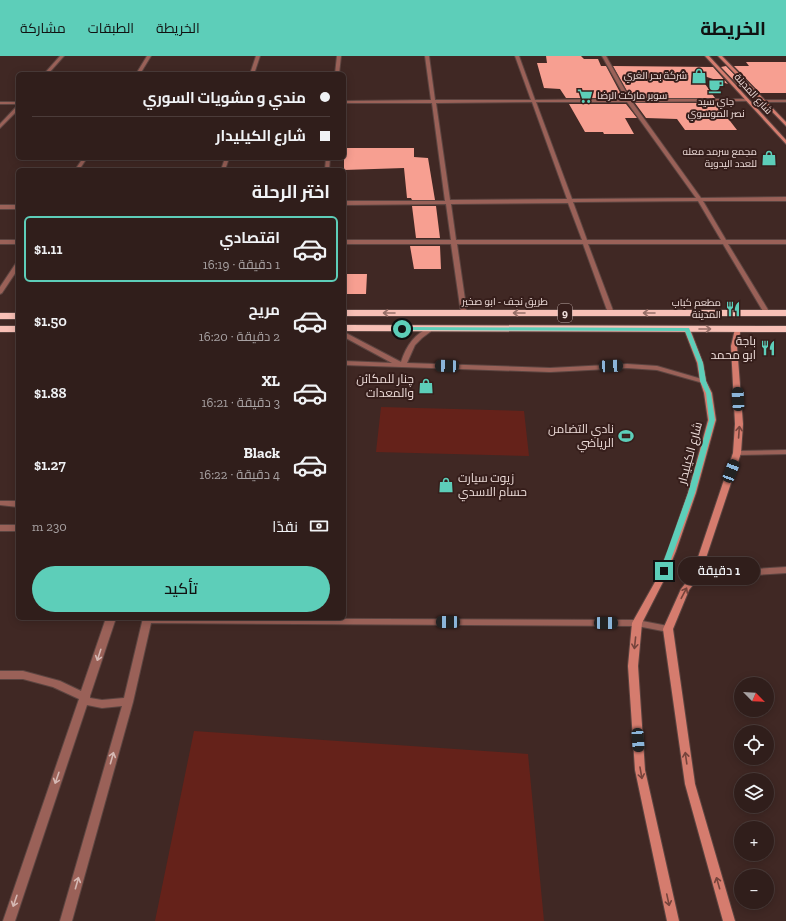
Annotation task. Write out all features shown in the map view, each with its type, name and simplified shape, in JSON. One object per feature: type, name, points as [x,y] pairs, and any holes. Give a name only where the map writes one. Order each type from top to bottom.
[{"type":"highway","name":"طريق نجف - ابو صخير","points":[[346,313],[786,313]]},
{"type":"highway","points":[[0,316],[16,316]]},
{"type":"highway","points":[[0,329],[16,328]]},
{"type":"highway","name":"9","points":[[346,328],[786,329]]},
{"type":"main road","name":"شارع المدينة","points":[[707,56],[786,143]]},
{"type":"main road","name":"شارع المدينة","points":[[720,56],[786,125]]},
{"type":"main road","name":"شارع الكيليدار","points":[[638,623],[660,582],[692,493],[712,420],[708,393],[703,381],[700,363],[687,329]]},
{"type":"main road","points":[[729,921],[690,784],[668,629],[685,590],[696,576],[738,453],[740,424],[734,346],[738,329]]},
{"type":"main road","points":[[638,623],[633,666],[640,770],[673,921]]},
{"type":"street","points":[[48,72],[62,56]]},
{"type":"street","points":[[139,72],[149,56]]},
{"type":"street","points":[[253,72],[258,56]]},
{"type":"street","points":[[337,72],[339,56]]},
{"type":"street","points":[[427,56],[464,313]]},
{"type":"street","points":[[517,56],[611,313]]},
{"type":"street","points":[[604,56],[629,101],[699,199],[767,313]]},
{"type":"street","points":[[346,102],[748,100]]},
{"type":"street","points":[[763,101],[786,101]]},
{"type":"street","points":[[0,103],[16,103]]},
{"type":"street","points":[[0,127],[16,108]]},
{"type":"street","points":[[346,203],[786,198]]},
{"type":"street","points":[[0,207],[16,207]]},
{"type":"street","points":[[0,242],[16,242]]},
{"type":"street","points":[[346,242],[786,242]]},
{"type":"street","points":[[0,292],[16,267]]},
{"type":"street","points":[[403,365],[408,349],[421,334],[431,329]]},
{"type":"street","points":[[346,335],[403,365]]},
{"type":"street","points":[[346,363],[550,370],[626,366],[657,368],[703,381]]},
{"type":"street","points":[[738,453],[786,452]]},
{"type":"street","points":[[0,504],[16,504]]},
{"type":"street","points":[[0,528],[16,528]]},
{"type":"street","points":[[696,576],[786,570]]},
{"type":"street","points":[[9,921],[110,620]]},
{"type":"street","points":[[66,921],[128,702],[148,620]]},
{"type":"street","points":[[270,620],[638,623],[668,629]]},
{"type":"street","points":[[0,675],[23,675],[56,684],[85,697],[87,701],[102,704],[128,702]]},
{"type":"shaded area","points":[[381,407],[524,411],[529,456],[376,452]]},
{"type":"shaded area","points":[[194,731],[528,754],[544,921],[155,921]]},
{"type":"building","points":[[546,56],[581,56],[584,59],[598,59],[601,66],[606,66],[623,98],[566,98],[560,89],[544,88],[537,63],[547,63]]},
{"type":"building","points":[[746,62],[786,62],[786,93],[760,93],[734,66],[749,66]]},
{"type":"building","points":[[613,66],[713,67],[728,84],[698,74],[715,98],[631,98]]},
{"type":"building","points":[[726,66],[749,90],[740,87],[721,67]]},
{"type":"building","points":[[635,103],[719,103],[723,108],[720,108],[737,130],[685,130],[677,119],[646,118]]},
{"type":"building","points":[[569,104],[626,104],[637,118],[625,118],[634,134],[604,134],[603,132],[585,132]]},
{"type":"building","points":[[346,148],[414,148],[414,157],[428,158],[435,200],[412,200],[411,198],[407,198],[404,168],[346,170],[346,168],[344,168]]},
{"type":"building","points":[[412,206],[436,206],[440,238],[416,238]]},
{"type":"building","points":[[410,246],[440,246],[441,269],[414,269]]},
{"type":"building","points":[[346,274],[367,274],[366,294],[346,294]]},
{"type":"place","name":"ِشركة بحر الغري","points":[[699,76]]},
{"type":"place","name":"جاي سيد نصر الموسوي","points":[[716,86]]},
{"type":"place","name":"سوبر ماركت الرضا","points":[[585,96]]},
{"type":"place","name":"مجمع سرمد معله للعدد اليدوية","points":[[769,158]]},
{"type":"place","name":"مطعم كباب المدينة","points":[[733,309]]},
{"type":"place","name":"باجة ابو محمد","points":[[768,348]]},
{"type":"place","name":"چنار للمكائن والمعدات","points":[[426,386]]},
{"type":"place","name":"نادي التضامن الرياضي","points":[[626,436]]},
{"type":"place","name":"زيوت سيارت حسام الاسدي","points":[[446,485]]},
{"type":"route","points":[[402,329],[687,329],[700,363],[703,381],[708,393],[712,420],[692,493],[664,571]]}]
